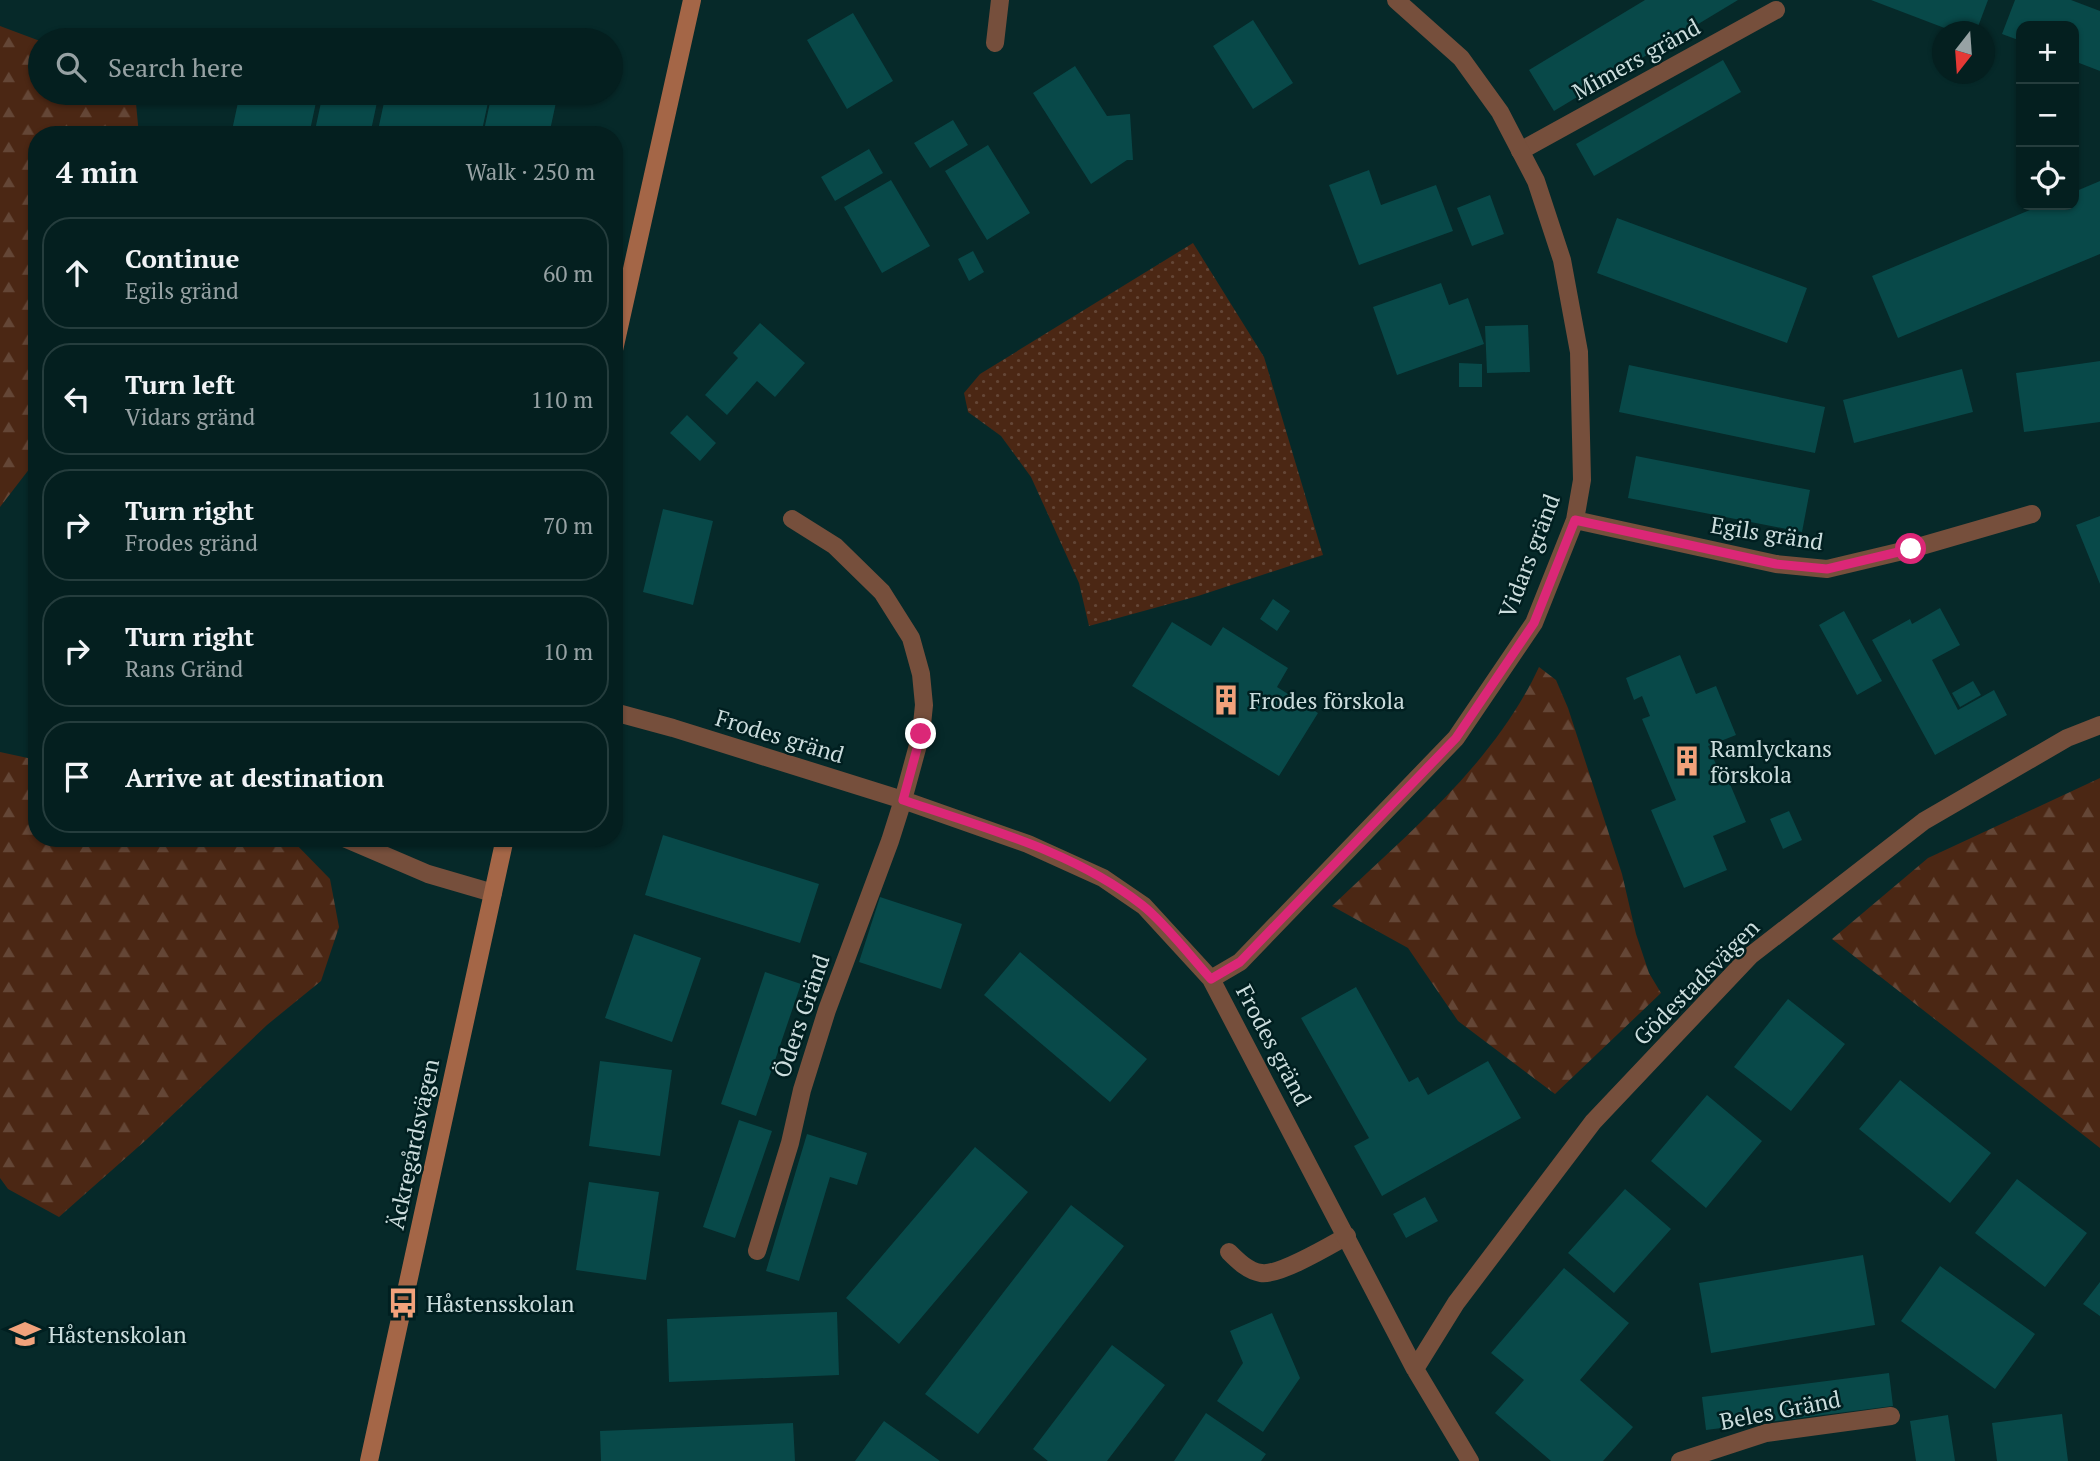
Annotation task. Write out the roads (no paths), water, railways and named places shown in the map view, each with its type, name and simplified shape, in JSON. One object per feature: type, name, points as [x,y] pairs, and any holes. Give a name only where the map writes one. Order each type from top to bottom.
[{"type":"street","points":[[623,310],[692,0]]},
{"type":"street","points":[[995,43],[1000,0]]},
{"type":"street","name":"Vidars gränd","points":[[1211,979],[1240,962],[1456,738],[1534,623],[1575,520],[1582,480],[1579,352],[1562,260],[1536,181],[1500,112],[1461,58],[1396,0]]},
{"type":"street","name":"Mimers gränd","points":[[1520,151],[1776,10]]},
{"type":"street","name":"Egils gränd","points":[[1575,520],[1776,564],[1827,569],[1911,549],[2032,514]]},
{"type":"street","name":"Öders Gränd","points":[[757,1251],[827,1010],[903,800],[921,734],[924,705],[921,674],[911,638],[882,592],[835,546],[792,519]]},
{"type":"street","name":"Frodes gränd","points":[[623,714],[903,800],[1028,844],[1104,878],[1144,906],[1211,979],[1415,1369],[1469,1461]]},
{"type":"street","name":"Gödestadsvägen","points":[[1415,1369],[1456,1303],[1593,1122],[1750,956],[1924,821],[2067,738],[2100,725]]},
{"type":"street","points":[[365,847],[428,874],[493,893]]},
{"type":"street","name":"Äckregårdsvägen","points":[[369,1461],[503,847]]},
{"type":"street","points":[[1229,1252],[1243,1266],[1263,1274],[1291,1266],[1347,1236]]},
{"type":"street","name":"Beles Gränd","points":[[1680,1461],[1766,1433],[1891,1416]]},
{"type":"place","name":"Frodes förskola","points":[[1226,700]]},
{"type":"place","name":"Ramlyckans förskola","points":[[1687,761]]},
{"type":"place","name":"Håstensskolan","points":[[403,1303]]},
{"type":"place","name":"Håstenskolan","points":[[25,1334]]}]
